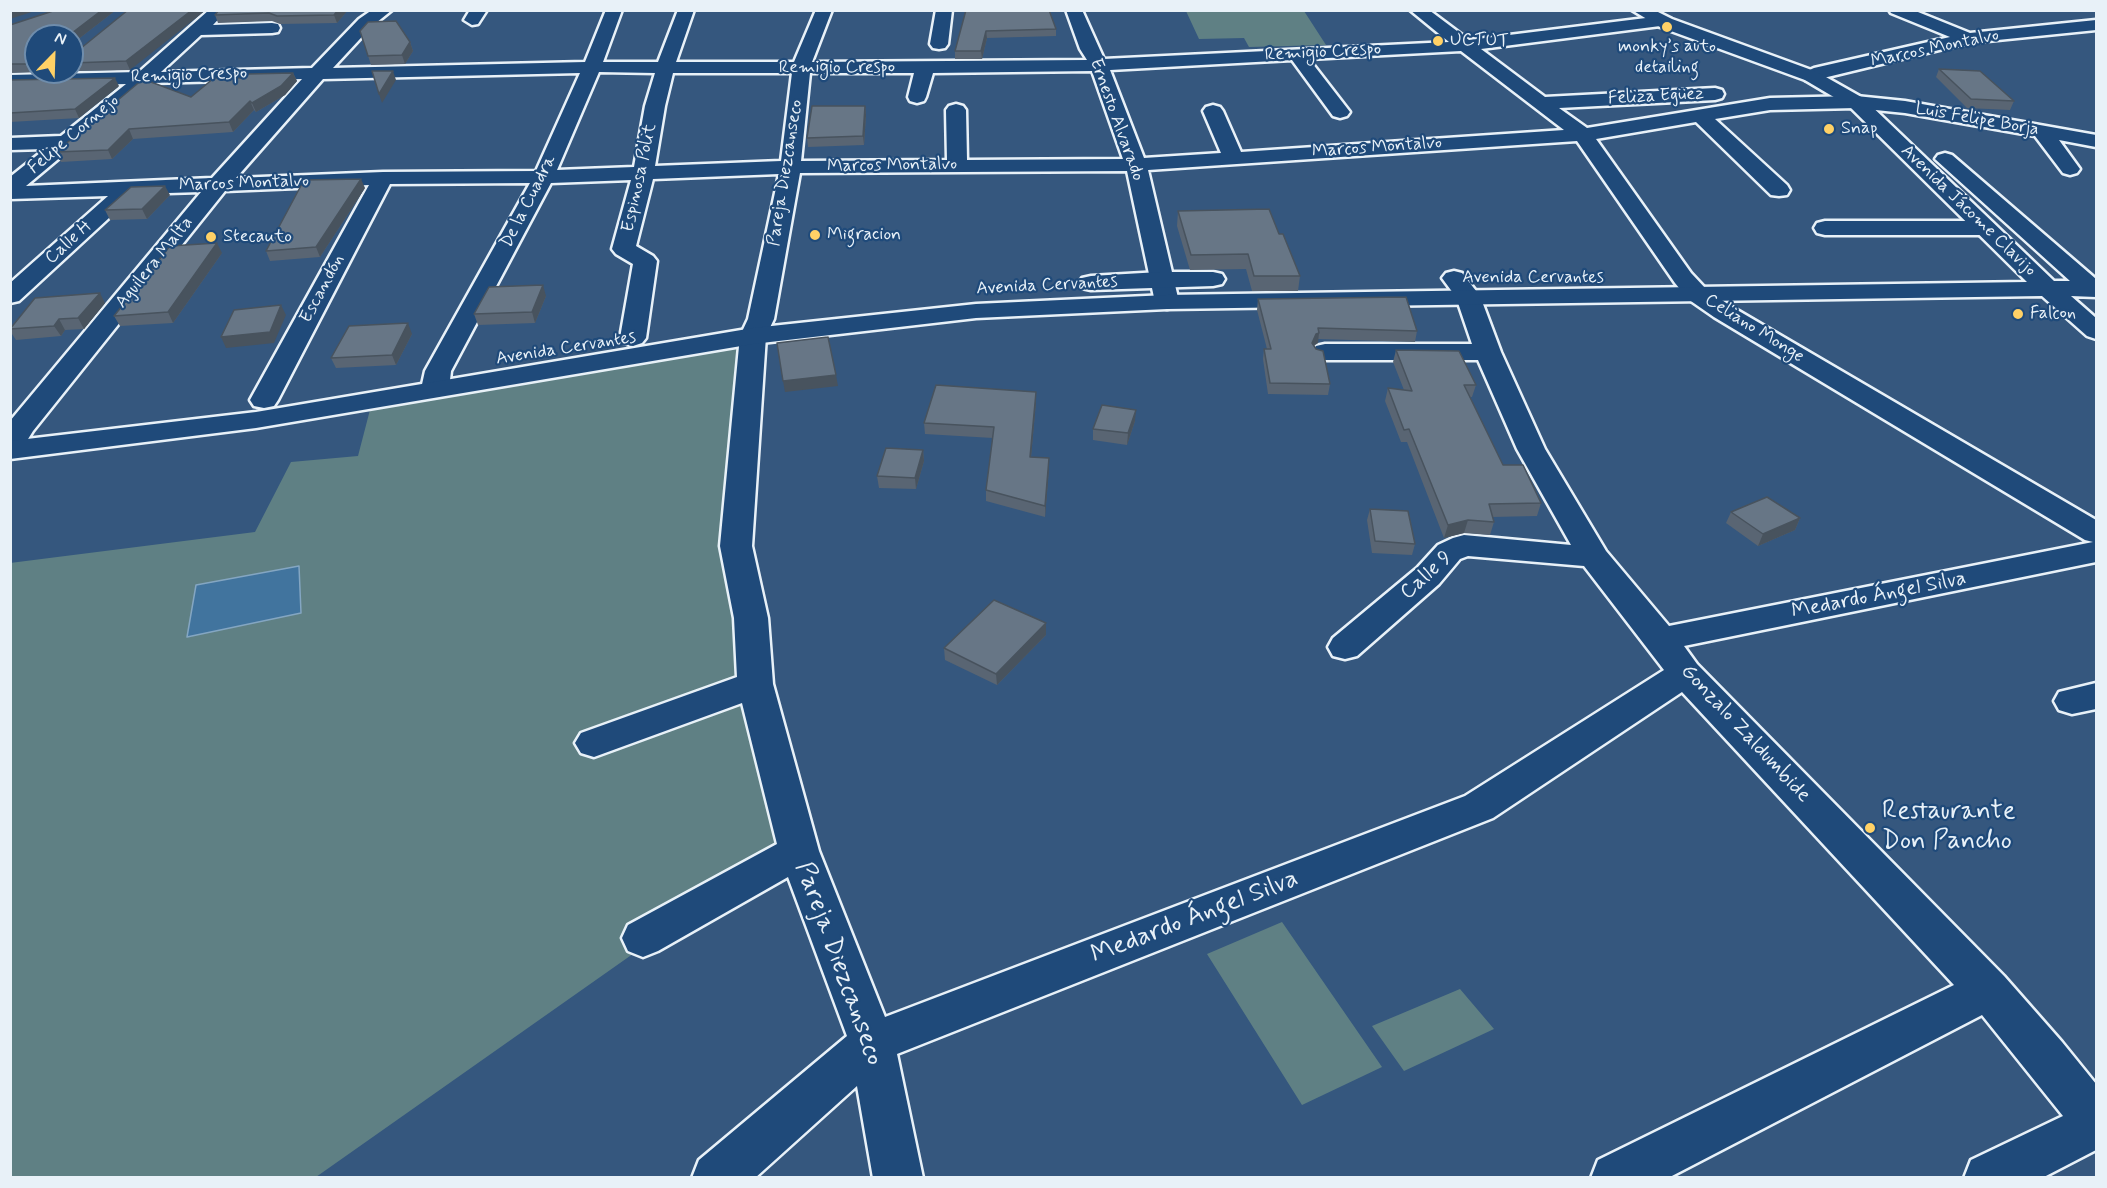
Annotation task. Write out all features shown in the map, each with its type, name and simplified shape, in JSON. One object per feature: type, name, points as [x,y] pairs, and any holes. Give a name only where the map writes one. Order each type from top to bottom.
[{"type":"street","name":"Felipe Cornejo","points":[[10,188],[144,78],[219,10]]},
{"type":"street","name":"Aguilera Malta","points":[[13,438],[218,185],[365,23],[384,10]]},
{"type":"street","name":"De la Cuadra","points":[[436,380],[544,177],[614,10]]},
{"type":"street","name":"Espinosa Polit","points":[[633,338],[645,261],[624,249],[644,172],[655,106],[665,68],[686,10]]},
{"type":"street","name":"Pareja Diezcanseco","points":[[824,10],[802,68],[787,194],[757,327],[736,546],[751,618],[754,684],[799,851],[872,1043],[898,1178]]},
{"type":"street","points":[[939,44],[944,10]]},
{"type":"street","name":"Ernesto Alvarado","points":[[1074,10],[1089,49],[1099,65],[1136,165],[1163,290]]},
{"type":"street","name":"Celiano Monge","points":[[1418,10],[1583,135],[1690,286],[1723,312],[2097,533]]},
{"type":"street","name":"Avenida Jácome Clavijo","points":[[1640,10],[1827,80],[1866,102],[1927,144],[2073,272],[2095,288]]},
{"type":"street","points":[[1897,10],[1968,38]]},
{"type":"street","name":"Remigio Crespo","points":[[84,77],[144,78],[592,67],[925,68],[1099,65],[1463,46],[1659,16]]},
{"type":"street","name":"Marcos Montalvo","points":[[1770,104],[1880,60],[1968,38],[2097,25]]},
{"type":"street","points":[[198,30],[272,28]]},
{"type":"street","points":[[1296,54],[1340,112]]},
{"type":"street","points":[[1880,60],[1892,74]]},
{"type":"street","points":[[917,96],[925,68]]},
{"type":"street","points":[[18,98],[36,84]]},
{"type":"street","name":"Feliza Egüez","points":[[1541,103],[1717,94],[1740,96],[1770,104]]},
{"type":"street","name":"Avenida Jácome Clavijo","points":[[1866,102],[1985,228],[2042,283],[2097,331]]},
{"type":"street","name":"Marcos Montalvo","points":[[10,193],[383,178],[544,177],[789,167],[1136,165],[1583,135],[1770,104],[1866,102]]},
{"type":"street","name":"Luis Felipe Borja","points":[[1866,102],[2097,141]]},
{"type":"street","points":[[956,110],[957,165]]},
{"type":"street","points":[[1213,111],[1233,157]]},
{"type":"street","points":[[1700,115],[1779,190]]},
{"type":"street","points":[[2041,131],[2070,169]]},
{"type":"street","points":[[10,144],[64,142]]},
{"type":"street","name":"Escandón","points":[[264,400],[383,178]]},
{"type":"street","name":"Calle H","points":[[10,296],[128,189]]},
{"type":"street","points":[[1825,228],[1985,228]]},
{"type":"street","name":"Avenida Cervantes","points":[[13,438],[264,400],[436,380],[757,327],[937,293],[2042,283],[2095,288]]},
{"type":"street","name":"Gonzalo Zaldumbide","points":[[1461,287],[1531,449],[1594,556],[1661,639],[1685,673],[1988,990],[2046,1057],[2097,1123]]},
{"type":"street","name":"Avenida Cervantes","points":[[13,438],[256,420],[633,338],[976,311],[1163,290]]},
{"type":"street","points":[[1325,352],[1488,352]]},
{"type":"street","name":"Calle 9","points":[[1345,647],[1428,576],[1449,552],[1464,545],[1594,556]]},
{"type":"street","name":"Medardo Ángel Silva","points":[[1661,639],[2097,552]]},
{"type":"street","name":"Medardo Ángel Silva","points":[[717,1178],[872,1043],[1479,807],[1685,673]]},
{"type":"street","points":[[594,743],[754,684]]},
{"type":"street","name":"Pareja Diezcanseco","points":[[644,938],[799,851]]},
{"type":"street","points":[[1616,1178],[1988,990]]},
{"type":"street","points":[[1989,1178],[2097,1123]]},
{"type":"green space","points":[[1186,11],[1304,11],[1326,45],[1249,47],[1244,38],[1199,39]]},
{"type":"green space","points":[[745,342],[719,541],[782,849],[316,1177],[11,1177],[10,563],[255,532],[291,462],[358,456],[371,406]]},
{"type":"green space","points":[[1282,922],[1382,1067],[1302,1105],[1207,954]]},
{"type":"green space","points":[[1460,989],[1494,1029],[1404,1071],[1372,1026]]},
{"type":"water","points":[[299,566],[301,613],[187,637],[196,585]]},
{"type":"building","points":[[56,10],[102,10],[84,24],[24,24],[24,64],[10,64],[10,25]]},
{"type":"building","points":[[128,10],[192,10],[126,61],[84,63],[84,46]]},
{"type":"building","points":[[219,10],[338,10],[334,15],[277,16],[269,13],[215,15]]},
{"type":"building","points":[[966,10],[1049,10],[1056,29],[986,31],[981,51],[955,51]]},
{"type":"building","points":[[396,21],[410,42],[402,55],[368,56],[360,31],[368,22]]},
{"type":"building","points":[[1939,69],[1980,71],[2014,101],[1971,99]]},
{"type":"building","points":[[372,71],[393,71],[379,94]]},
{"type":"building","points":[[293,73],[281,86],[252,103],[250,101],[229,122],[129,129],[108,150],[56,152],[143,79],[191,97],[214,78],[243,78],[248,74]]},
{"type":"building","points":[[115,78],[75,109],[10,113],[10,80],[24,80],[24,84],[84,84],[84,79]]},
{"type":"building","points":[[812,106],[865,106],[863,136],[807,138]]},
{"type":"building","points":[[361,179],[316,247],[266,251],[304,180]]},
{"type":"building","points":[[165,186],[142,209],[105,210],[131,187]]},
{"type":"building","points":[[1269,209],[1279,234],[1283,234],[1300,276],[1254,276],[1248,254],[1191,255],[1178,211]]},
{"type":"building","points":[[217,243],[168,312],[114,316],[170,246]]},
{"type":"building","points":[[543,285],[532,312],[474,314],[489,287]]},
{"type":"building","points":[[100,293],[78,318],[59,319],[54,326],[10,329],[35,298]]},
{"type":"building","points":[[1406,297],[1417,331],[1318,328],[1319,333],[1316,334],[1312,343],[1316,349],[1323,351],[1330,384],[1270,383],[1264,349],[1271,349],[1258,299]]},
{"type":"building","points":[[281,305],[270,332],[221,337],[234,310]]},
{"type":"building","points":[[408,323],[392,355],[331,358],[349,326]]},
{"type":"building","points":[[828,337],[836,375],[783,381],[777,343]]},
{"type":"building","points":[[1396,350],[1459,351],[1476,385],[1464,385],[1503,465],[1523,465],[1541,503],[1489,504],[1494,522],[1468,520],[1448,525],[1409,429],[1404,430],[1388,388],[1412,391]]},
{"type":"building","points":[[936,385],[1036,392],[1030,457],[1049,458],[1045,506],[986,490],[994,427],[924,423]]},
{"type":"building","points":[[1102,405],[1136,410],[1128,433],[1093,429]]},
{"type":"building","points":[[886,448],[923,450],[915,478],[877,476]]},
{"type":"building","points":[[1767,497],[1800,518],[1763,534],[1731,512]]},
{"type":"building","points":[[1370,509],[1408,511],[1415,544],[1375,541]]},
{"type":"building","points":[[994,600],[1046,623],[996,674],[944,648]]},
{"type":"place","name":"monky’s auto detailing","points":[[1667,27]]},
{"type":"place","name":"UCTUT","points":[[1438,41]]},
{"type":"place","name":"Snap","points":[[1829,129]]},
{"type":"place","name":"Migracion","points":[[815,235]]},
{"type":"place","name":"Stecauto","points":[[211,237]]},
{"type":"place","name":"Falcon","points":[[2018,314]]},
{"type":"place","name":"Restaurante Don Pancho","points":[[1870,828]]}]
